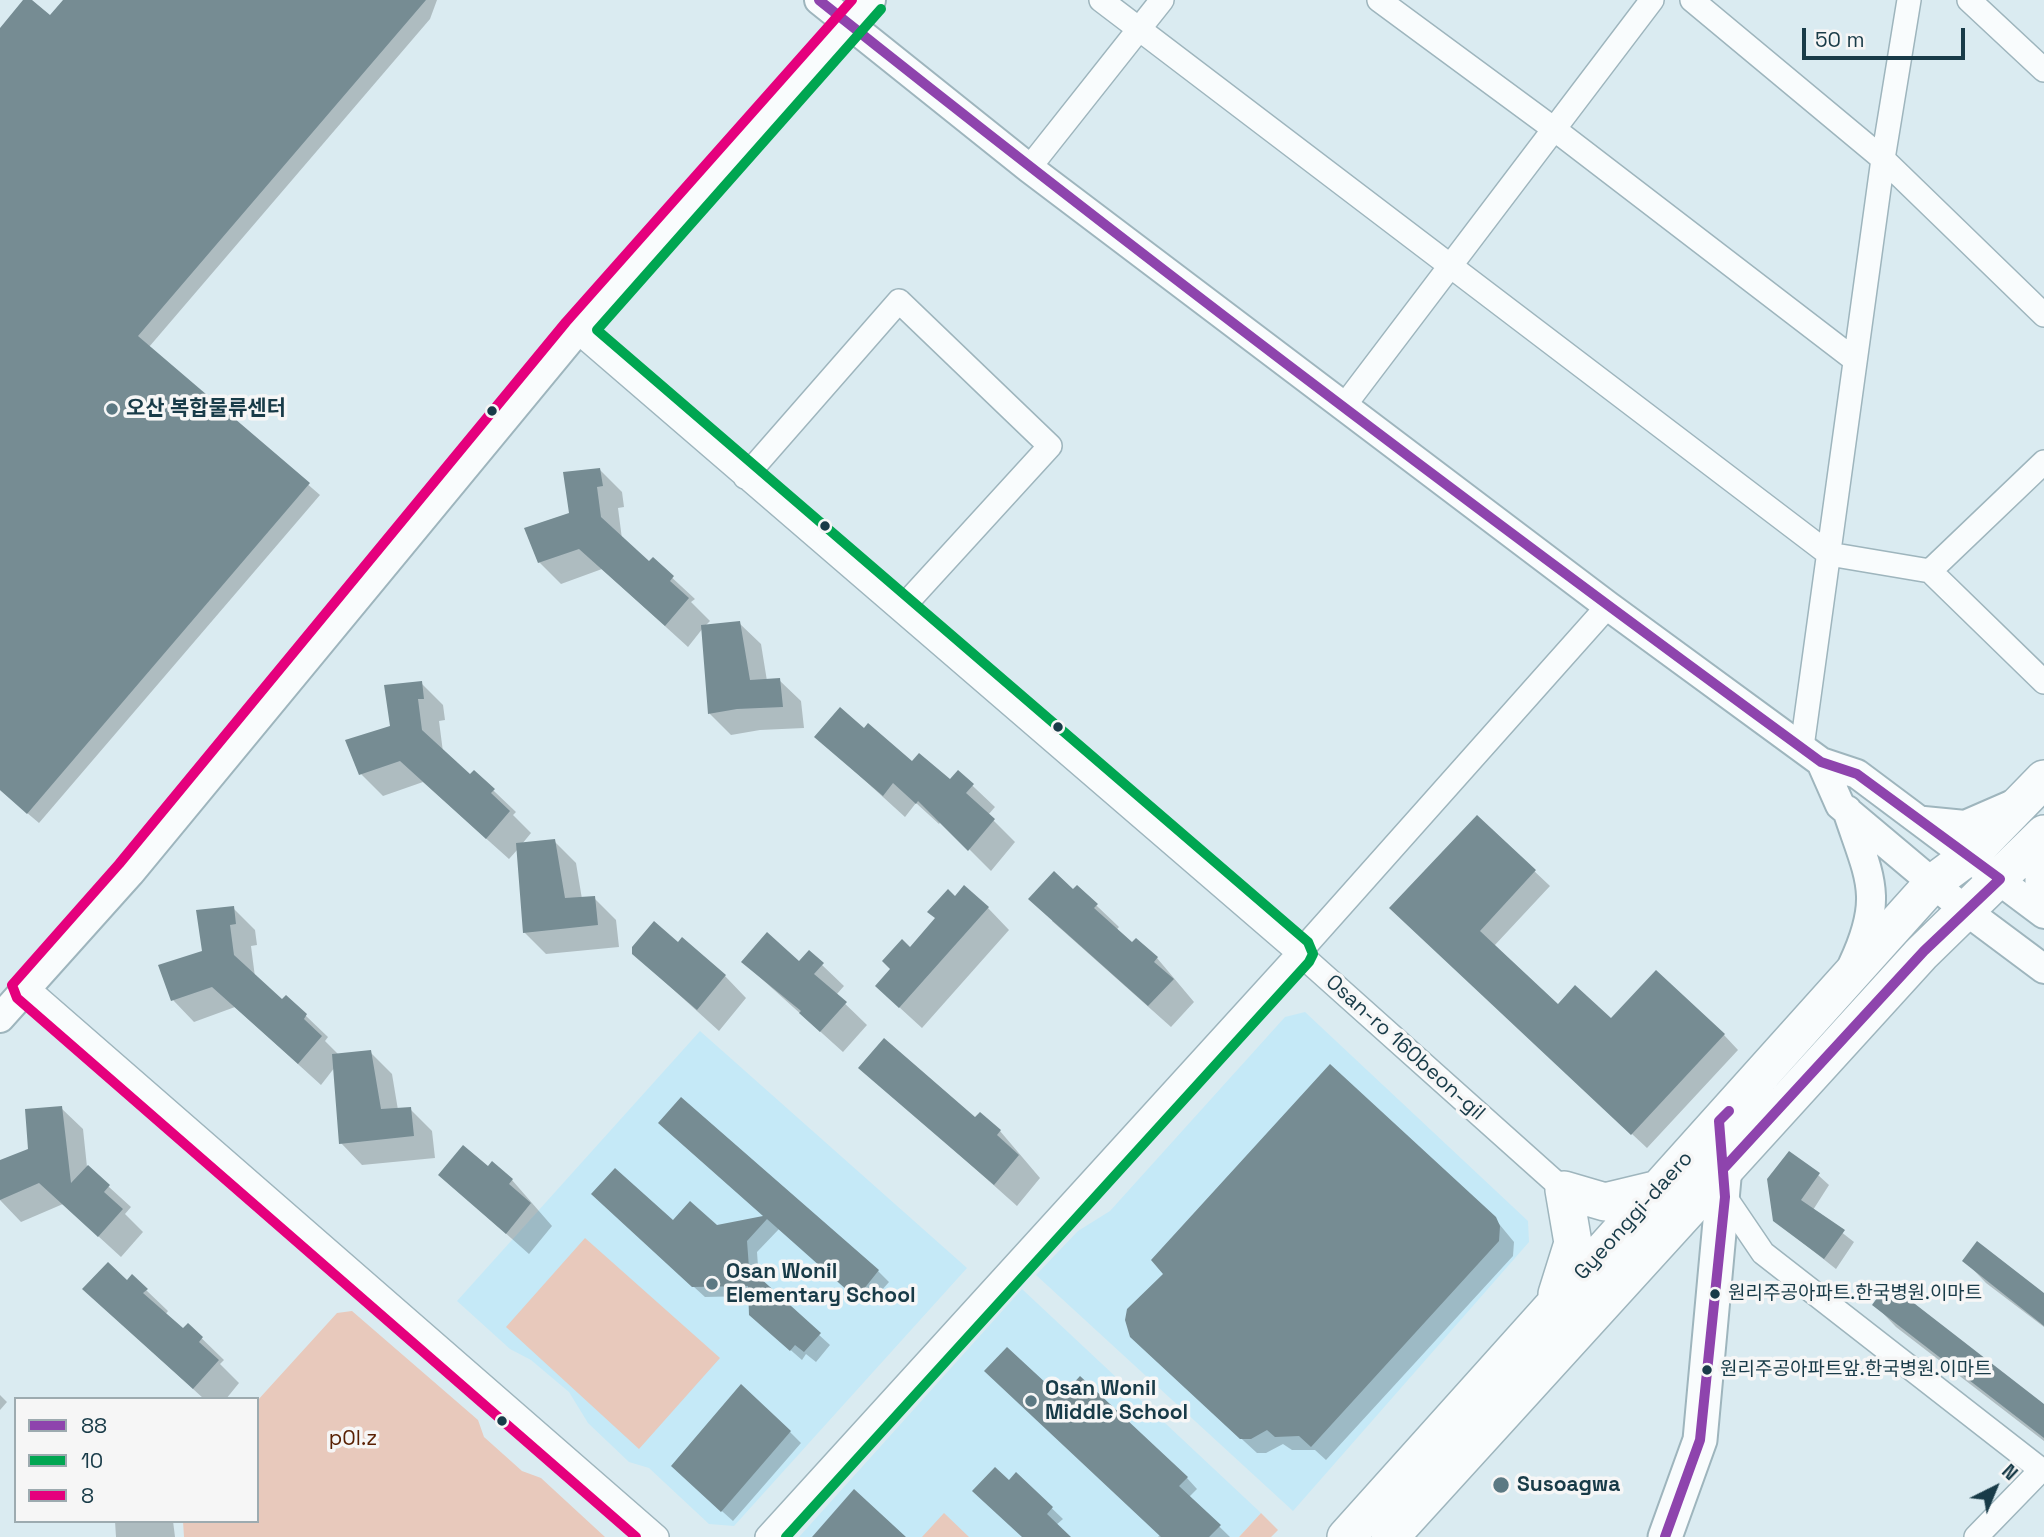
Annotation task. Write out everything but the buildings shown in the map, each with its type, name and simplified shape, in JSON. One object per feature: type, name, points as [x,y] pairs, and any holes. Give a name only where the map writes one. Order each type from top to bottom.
[{"type":"main road","name":"Gyeonggi-daero","points":[[1346,1537],[1934,882],[1969,856],[2035,788]]},
{"type":"main road","name":"Gyeonggi-daero","points":[[1390,1537],[1725,1182],[1921,954],[2044,834]]},
{"type":"main road","points":[[2044,874],[2044,894]]},
{"type":"main road","points":[[1665,1537],[1700,1440],[1725,1182],[1719,1121]]},
{"type":"main road","points":[[1554,1306],[1573,1243],[1564,1191],[1605,1202],[1659,1189]]},
{"type":"street","points":[[820,0],[1029,168],[1608,606],[1812,755],[1857,774],[2044,914]]},
{"type":"street","points":[[0,1018],[130,873],[577,331],[871,0]]},
{"type":"street","points":[[1101,0],[1829,554],[1930,571],[2044,682]]},
{"type":"street","points":[[1029,168],[1162,0]]},
{"type":"street","points":[[1379,0],[1555,129],[1855,360]]},
{"type":"street","points":[[1344,406],[1652,0]]},
{"type":"street","points":[[1692,0],[1883,159],[2044,315]]},
{"type":"street","points":[[1909,0],[1883,159],[1829,554],[1812,755],[1840,805],[1965,910],[2044,970]]},
{"type":"street","points":[[1969,0],[2044,70]]},
{"type":"street","points":[[745,477],[899,302],[1050,446],[901,609]]},
{"type":"street","name":"Osan-ro 160beon-gil","points":[[577,331],[1299,953],[1564,1191]]},
{"type":"street","points":[[1930,571],[2044,462]]},
{"type":"street","points":[[767,1537],[1299,953],[1608,606]]},
{"type":"street","points":[[1922,821],[1965,825],[2035,788]]},
{"type":"street","points":[[1846,981],[1862,946],[1873,905],[1871,882],[1847,810]]},
{"type":"street","points":[[1921,954],[1953,934],[1966,931],[2002,937]]},
{"type":"street","points":[[26,988],[657,1537]]},
{"type":"street","points":[[1725,1182],[1763,1254],[2042,1471],[1976,1537]]},
{"type":"shaded area","points":[[1305,1012],[1528,1221],[1529,1242],[1293,1511],[1036,1275],[1078,1231],[1110,1211],[1285,1017]]},
{"type":"shaded area","name":"Osan Wonil Elementary School","points":[[700,1031],[967,1268],[734,1526],[709,1524],[649,1468],[629,1462],[588,1423],[569,1392],[531,1360],[510,1349],[457,1301]]},
{"type":"shaded area","name":"Osan Wonil Middle School","points":[[1022,1289],[1261,1513],[1239,1537],[799,1537]]},
{"type":"green space","points":[[585,1238],[720,1358],[639,1449],[506,1327]]},
{"type":"green space","name":"p0l.z","points":[[352,1311],[478,1420],[484,1437],[522,1471],[541,1478],[605,1537],[184,1537],[183,1523],[259,1523],[259,1399],[337,1313]]},
{"type":"green space","points":[[944,1513],[969,1537],[922,1537]]},
{"type":"green space","points":[[1261,1513],[1278,1530],[1271,1537],[1239,1537]]},
{"type":"transit line","name":"88","points":[[819,0],[1191,291],[1568,575],[1821,762],[1857,774],[2000,879],[1924,951],[1725,1167]]},
{"type":"transit line","name":"8","points":[[636,1537],[17,998],[12,985],[119,864],[566,322],[852,0]]},
{"type":"transit line","name":"10","points":[[786,1537],[1309,962],[1313,954],[1308,942],[597,330],[881,9]]},
{"type":"transit line","name":"88","points":[[1665,1537],[1700,1440],[1725,1197],[1719,1121],[1729,1111]]},
{"type":"place","name":"오산 복합물류센터","points":[[112,409]]},
{"type":"place","name":"Osan Wonil Elementary School","points":[[712,1284]]},
{"type":"place","name":"원리주공아파트.한국병원.이마트","points":[[1715,1294]]},
{"type":"place","name":"원리주공아파트앞.한국병원.이마트","points":[[1707,1370]]},
{"type":"place","name":"Osan Wonil Middle School","points":[[1031,1401]]},
{"type":"place","name":"Susoagwa","points":[[1501,1485]]}]
